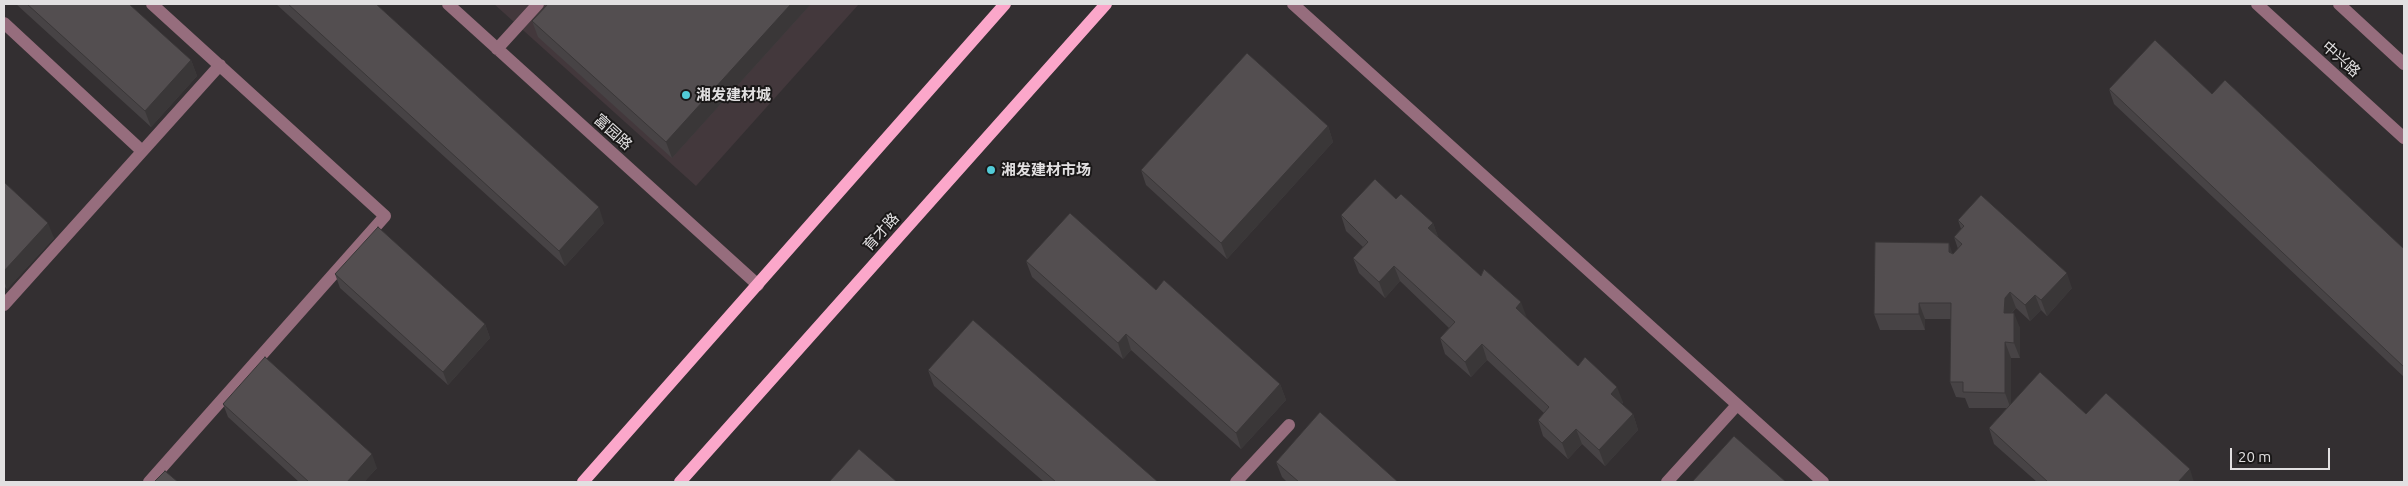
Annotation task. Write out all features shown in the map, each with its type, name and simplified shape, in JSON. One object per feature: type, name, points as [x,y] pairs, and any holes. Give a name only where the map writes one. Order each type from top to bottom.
[{"type":"main road","points":[[584,482],[1005,4]]},
{"type":"main road","name":"育才路","points":[[680,482],[1106,4]]},
{"type":"street","points":[[149,482],[386,216],[152,4]]},
{"type":"street","name":"富园路","points":[[448,4],[758,285]]},
{"type":"street","points":[[497,49],[538,4]]},
{"type":"street","points":[[1294,4],[1822,482]]},
{"type":"street","name":"中兴路","points":[[2257,4],[2404,138]]},
{"type":"street","points":[[2339,4],[2404,64]]},
{"type":"street","points":[[4,23],[142,151]]},
{"type":"street","points":[[4,305],[220,65]]},
{"type":"street","points":[[1667,482],[1737,405]]},
{"type":"street","points":[[1236,482],[1289,425]]},
{"type":"shaded area","name":"湘发建材城","points":[[494,4],[859,4],[696,186]]},
{"type":"building","points":[[27,4],[129,4],[191,60],[145,111]]},
{"type":"building","points":[[288,4],[376,4],[599,207],[559,251]]},
{"type":"building","points":[[548,4],[791,4],[666,142],[532,21]]},
{"type":"building","points":[[2155,40],[2212,94],[2225,80],[2404,249],[2404,367],[2109,89]]},
{"type":"building","points":[[1247,53],[1328,126],[1221,243],[1141,170]]},
{"type":"building","points":[[1375,179],[1396,199],[1401,194],[1433,223],[1428,228],[1481,276],[1484,269],[1521,302],[1516,308],[1578,366],[1585,357],[1617,387],[1611,394],[1633,414],[1599,450],[1576,429],[1562,443],[1538,420],[1549,407],[1482,344],[1465,362],[1440,338],[1455,322],[1394,266],[1379,282],[1353,258],[1368,242],[1341,215]]},
{"type":"building","points":[[4,182],[48,223],[4,271]]},
{"type":"building","points":[[1981,195],[2067,273],[2041,300],[2035,295],[2025,305],[2010,292],[2005,298],[2004,313],[2014,313],[2014,343],[2005,342],[2005,393],[1963,392],[1963,382],[1950,382],[1951,303],[1919,303],[1919,314],[1874,314],[1875,242],[1949,243],[1949,252],[1953,254],[1962,244],[1954,237],[1964,226],[1958,220]]},
{"type":"building","points":[[1070,213],[1156,290],[1164,280],[1280,384],[1236,433],[1126,334],[1118,343],[1026,261]]},
{"type":"building","points":[[378,227],[485,324],[443,372],[335,274]]},
{"type":"building","points":[[973,320],[1158,482],[1056,482],[928,370]]},
{"type":"building","points":[[265,357],[372,454],[347,482],[309,482],[223,404]]},
{"type":"building","points":[[2040,372],[2086,414],[2106,393],[2190,469],[2178,482],[2048,482],[1989,428]]},
{"type":"building","points":[[1320,412],[1398,482],[1299,482],[1276,462]]},
{"type":"building","points":[[1734,436],[1786,482],[1692,482]]},
{"type":"building","points":[[859,449],[897,482],[829,482]]},
{"type":"building","points":[[165,471],[178,482],[154,482]]},
{"type":"place","name":"湘发建材城","points":[[686,95]]},
{"type":"place","name":"湘发建材市场","points":[[991,170]]}]
